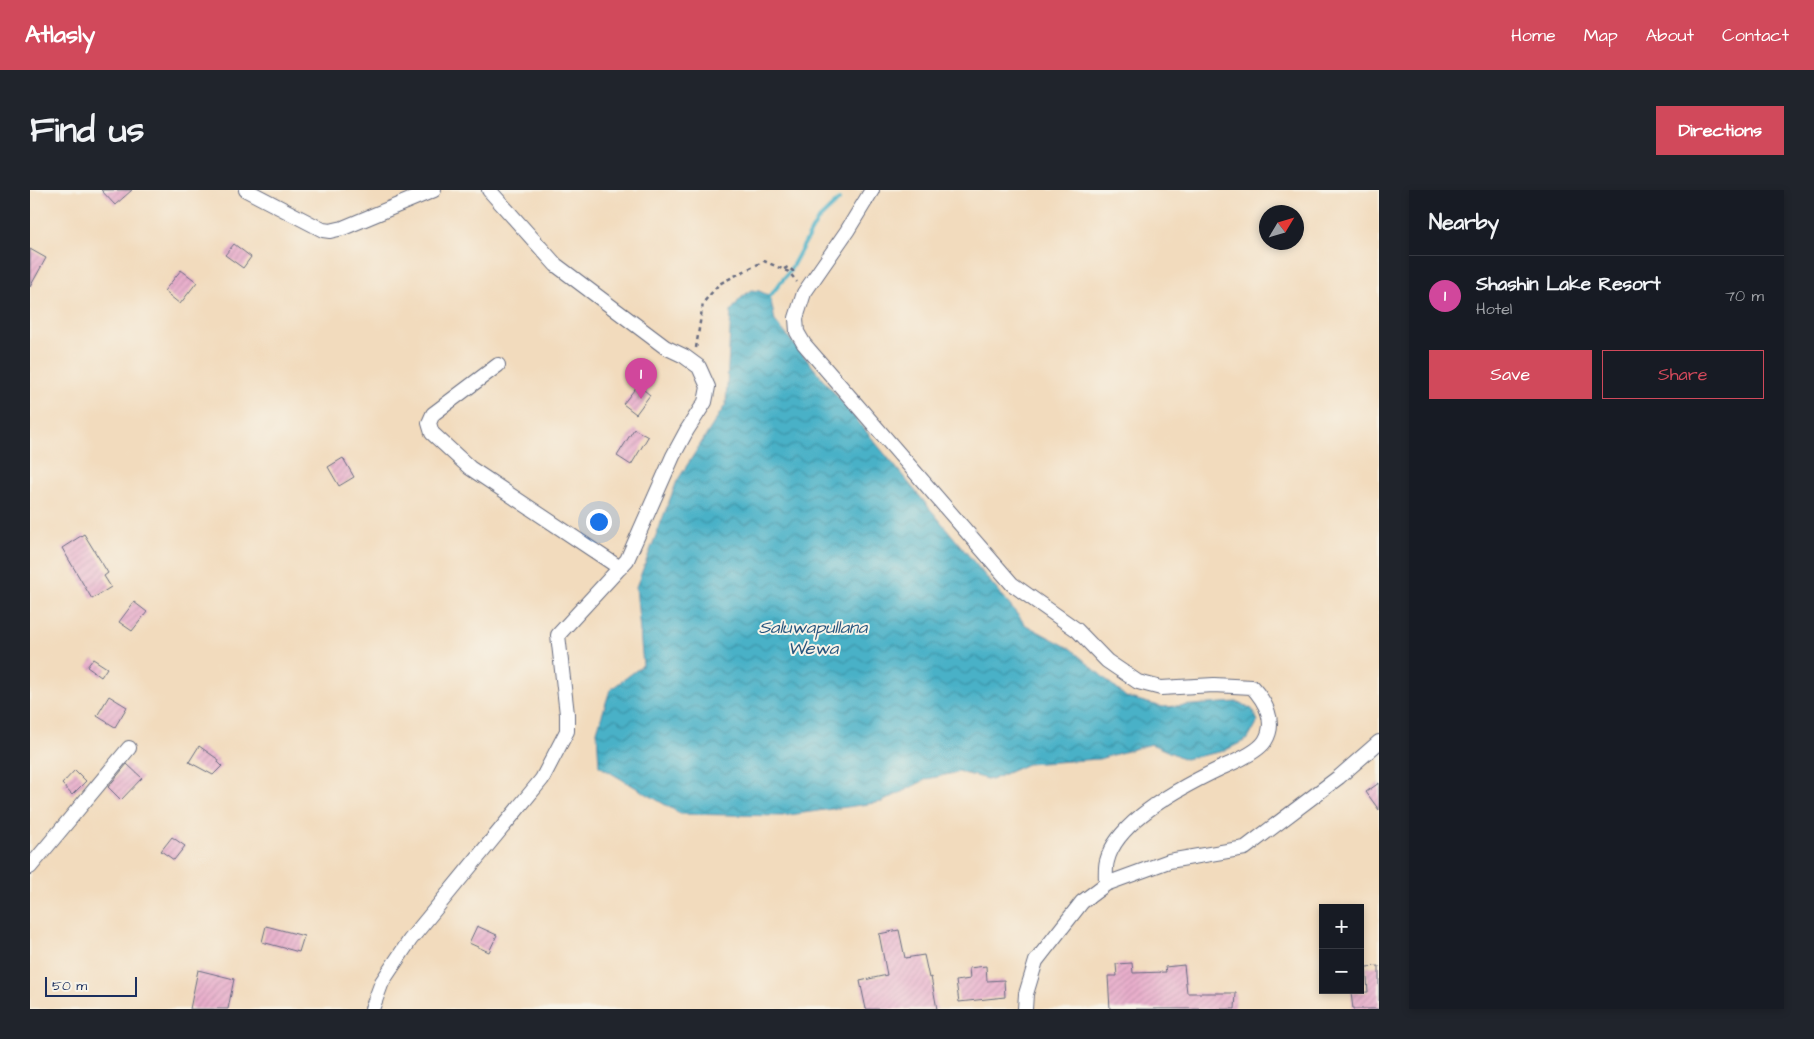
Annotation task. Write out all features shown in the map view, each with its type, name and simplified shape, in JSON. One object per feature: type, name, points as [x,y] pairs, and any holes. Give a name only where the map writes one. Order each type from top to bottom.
[{"type":"street","points":[[246,190],[322,230],[330,231],[343,228],[434,190]]},
{"type":"street","points":[[372,1009],[382,982],[410,940],[542,779],[567,731],[568,714],[558,635],[627,560],[687,430],[705,402],[708,387],[699,367],[684,356],[665,347],[556,265],[489,190]]},
{"type":"street","points":[[872,190],[847,231],[804,292],[796,318],[797,332],[804,344],[1012,584],[1077,630],[1107,660],[1138,682],[1161,688],[1214,685],[1252,686],[1262,697],[1268,710],[1270,728],[1264,742],[1251,753],[1197,780],[1144,813],[1124,832],[1115,844],[1107,861],[1106,884]]},
{"type":"street","points":[[498,365],[433,414],[429,423],[432,433],[470,468],[620,568]]},
{"type":"street","points":[[1025,1009],[1026,994],[1036,961],[1082,902],[1106,884],[1168,861],[1245,848],[1339,777],[1379,742]]},
{"type":"street","points":[[30,867],[129,748]]},
{"type":"path","points":[[699,367],[696,352],[703,303],[719,284],[764,261],[783,269],[788,267],[793,271],[793,278],[804,292]]},
{"type":"water","name":"Saluwapullana Wewa","points":[[751,290],[770,296],[775,321],[1026,625],[1071,649],[1126,697],[1163,707],[1237,702],[1252,709],[1258,721],[1248,739],[1224,751],[1185,759],[1151,744],[1099,759],[1027,764],[991,780],[959,772],[927,779],[882,802],[782,816],[681,814],[599,766],[597,731],[610,690],[643,665],[636,587],[677,481],[726,404],[731,311],[740,299]]},
{"type":"building","points":[[101,190],[132,190],[115,205]]},
{"type":"building","points":[[234,244],[251,257],[243,268],[225,255]]},
{"type":"building","points":[[30,249],[46,258],[30,287]]},
{"type":"building","points":[[181,270],[197,282],[180,304],[164,291]]},
{"type":"building","points":[[638,385],[650,395],[636,414],[623,404]]},
{"type":"building","points":[[634,429],[648,437],[631,465],[617,456]]},
{"type":"building","points":[[343,458],[354,477],[339,486],[328,467]]},
{"type":"building","points":[[84,534],[108,573],[104,576],[111,587],[92,599],[62,548]]},
{"type":"building","points":[[134,602],[147,612],[132,631],[119,622]]},
{"type":"building","points":[[93,659],[107,668],[101,677],[87,667]]},
{"type":"building","points":[[109,696],[127,707],[115,727],[97,716]]},
{"type":"building","points":[[199,746],[219,760],[218,762],[222,766],[213,775],[189,762]]},
{"type":"building","points":[[127,764],[142,778],[121,800],[108,787]]},
{"type":"building","points":[[75,770],[86,781],[72,795],[62,784]]},
{"type":"building","points":[[1379,783],[1379,810],[1366,792]]},
{"type":"building","points":[[172,837],[185,846],[174,860],[161,851]]},
{"type":"building","points":[[266,926],[304,936],[299,952],[262,942]]},
{"type":"building","points":[[477,926],[497,935],[489,952],[469,943]]},
{"type":"building","points":[[899,930],[905,958],[924,955],[929,978],[931,977],[937,1009],[866,1009],[860,981],[887,975],[879,934]]},
{"type":"building","points":[[1132,963],[1133,973],[1166,972],[1165,967],[1184,965],[1187,993],[1236,993],[1235,1009],[1110,1009],[1108,976],[1117,976],[1116,964]]},
{"type":"building","points":[[986,966],[987,981],[1004,980],[1005,997],[959,1002],[956,981],[970,979],[969,968]]},
{"type":"building","points":[[1379,966],[1379,1009],[1353,1009],[1351,994],[1364,994],[1364,992],[1368,992],[1366,967]]},
{"type":"building","points":[[198,970],[234,979],[228,1009],[190,1009]]},
{"type":"waterway","points":[[770,296],[789,272],[817,221],[839,200]]},
{"type":"place","name":"Shashin Lake Resort","points":[[641,399]]}]
